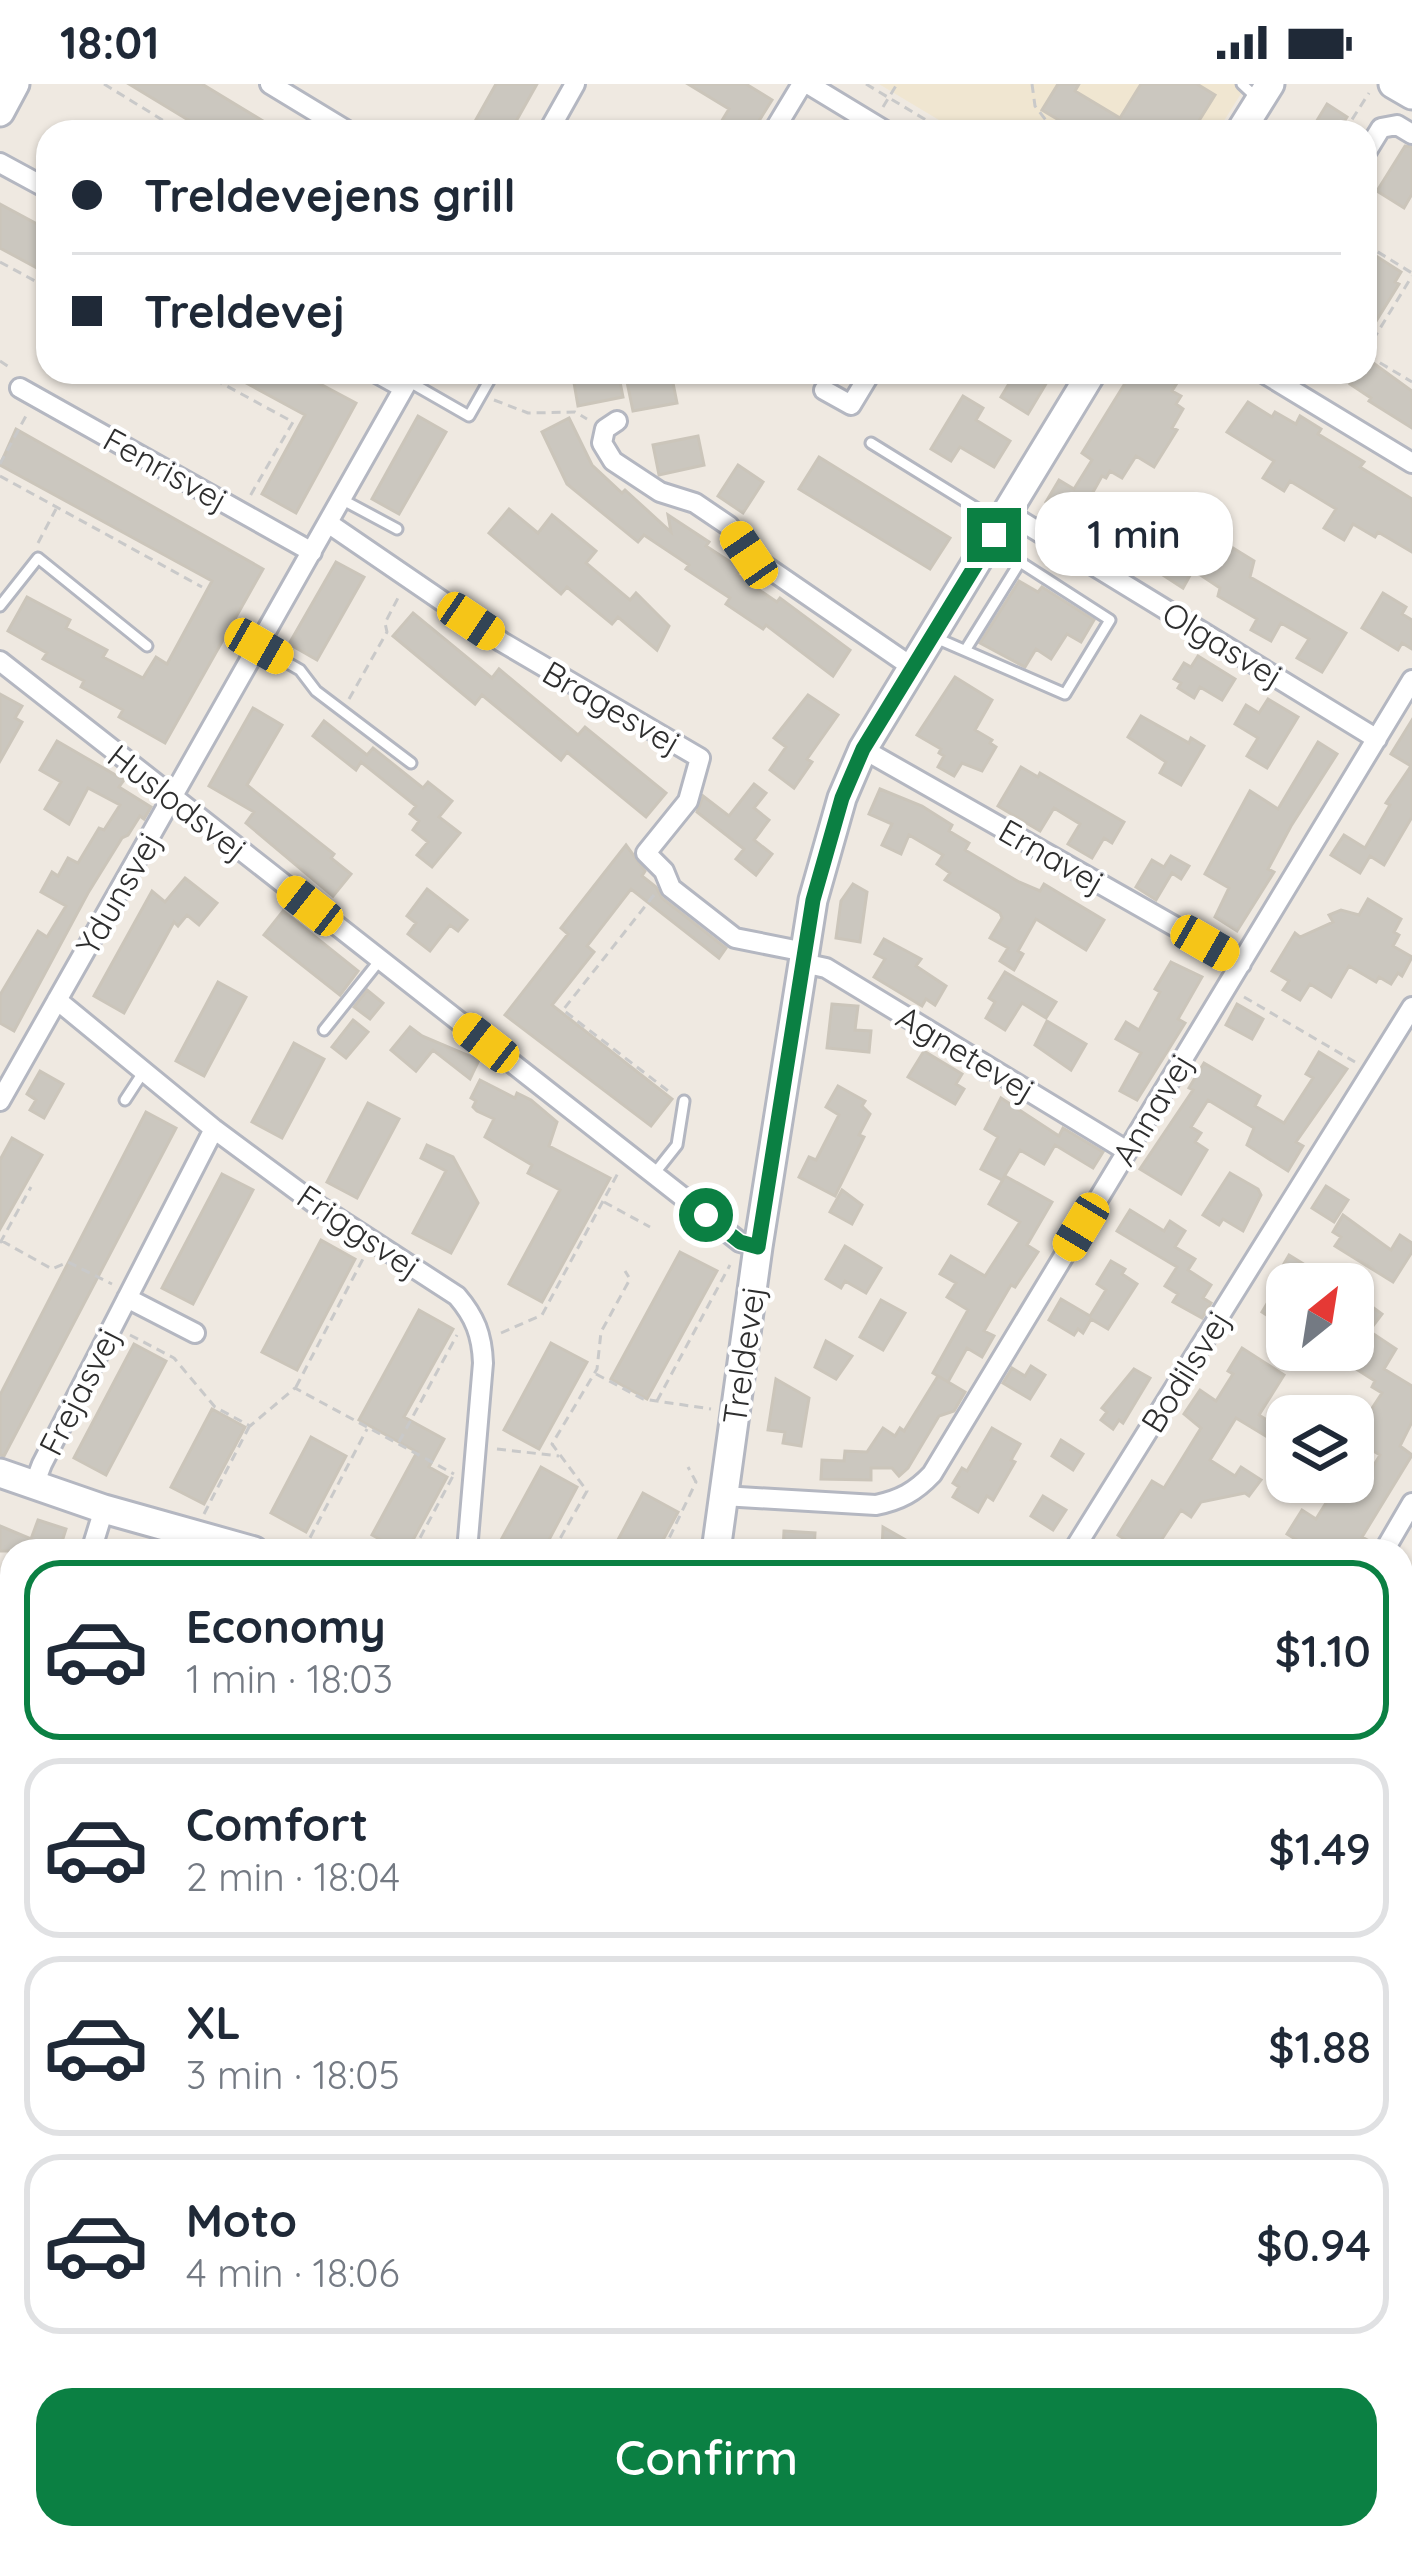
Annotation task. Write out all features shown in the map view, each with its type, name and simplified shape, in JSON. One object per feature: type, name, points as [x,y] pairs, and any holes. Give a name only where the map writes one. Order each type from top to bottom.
[{"type":"street","points":[[270,84],[329,120]]},
{"type":"street","points":[[555,120],[575,84]]},
{"type":"street","points":[[782,120],[805,84],[866,120]]},
{"type":"street","points":[[1383,86],[1412,95]]},
{"type":"street","points":[[1245,120],[1257,90]]},
{"type":"street","points":[[1377,136],[1382,128],[1397,125],[1412,134]]},
{"type":"street","points":[[0,163],[36,183]]},
{"type":"street","name":"Ydunsvej","points":[[0,1101],[406,384]]},
{"type":"street","points":[[824,390],[851,405],[864,384]]},
{"type":"street","name":"Treldevej","points":[[718,1539],[735,1412],[749,1245],[825,848],[863,749],[1085,384]]},
{"type":"street","points":[[1282,384],[1412,463]]},
{"type":"street","name":"Fenrisvej","points":[[28,392],[312,552]]},
{"type":"street","points":[[610,425],[602,443],[613,461],[660,492],[694,503],[729,526],[749,555],[912,667]]},
{"type":"street","name":"Bragesvej","points":[[328,523],[502,642],[700,758],[688,801],[646,853],[669,882]]},
{"type":"street","name":"Olgasvej","points":[[1001,524],[1377,739]]},
{"type":"street","name":"Huslodsvej","points":[[0,661],[749,1245]]},
{"type":"street","name":"Annavej","points":[[723,1496],[876,1505],[898,1500],[932,1474],[1412,680]]},
{"type":"street","name":"Ernavej","points":[[863,749],[1241,964]]},
{"type":"street","points":[[669,882],[735,938],[804,958]]},
{"type":"street","name":"Agnetevej","points":[[804,958],[1127,1150]]},
{"type":"street","name":"Friggsvej","points":[[57,1000],[214,1129],[458,1296],[472,1314],[482,1340],[468,1539]]},
{"type":"street","name":"Bodilsvej","points":[[1080,1539],[1412,1007]]},
{"type":"street","name":"Frejasvej","points":[[34,1485],[214,1129]]},
{"type":"street","name":"Frejasvej","points":[[128,1298],[195,1333]]},
{"type":"street","points":[[0,1473],[197,1539]]},
{"type":"street","points":[[1391,1539],[1412,1503]]},
{"type":"street","points":[[95,1539],[104,1509]]},
{"type":"lane","points":[[415,384],[469,416],[487,384]]},
{"type":"lane","points":[[871,442],[1001,524],[1020,562],[1110,620],[1065,694],[930,636]]},
{"type":"lane","points":[[341,499],[398,529]]},
{"type":"lane","points":[[0,606],[38,558],[147,646]]},
{"type":"lane","points":[[966,649],[1020,562]]},
{"type":"lane","points":[[259,646],[300,670],[316,691],[411,763]]},
{"type":"lane","points":[[324,1030],[380,960]]},
{"type":"lane","points":[[125,1100],[144,1071]]},
{"type":"lane","points":[[654,1174],[677,1144],[684,1101]]},
{"type":"path","points":[[104,84],[162,120]]},
{"type":"path","points":[[866,84],[926,120]]},
{"type":"path","points":[[882,120],[897,84]]},
{"type":"path","points":[[1032,84],[1035,106],[1046,120]]},
{"type":"path","points":[[1354,120],[1383,86]]},
{"type":"path","points":[[1377,252],[1412,275],[1377,334]]},
{"type":"path","points":[[0,262],[36,282]]},
{"type":"path","points":[[1377,361],[1412,382]]},
{"type":"path","points":[[223,384],[292,422],[241,511]]},
{"type":"path","points":[[0,464],[28,392]]},
{"type":"path","points":[[482,394],[528,413],[575,412],[610,425]]},
{"type":"path","points":[[0,476],[202,587]]},
{"type":"path","points":[[38,558],[38,544],[57,507]]},
{"type":"path","points":[[343,711],[387,632],[385,623],[409,578]]},
{"type":"path","points":[[669,882],[659,887],[563,1010],[684,1101]]},
{"type":"path","points":[[1227,987],[1372,1071]]},
{"type":"path","points":[[482,1340],[542,1316],[628,1154]]},
{"type":"path","points":[[32,1187],[1,1242],[52,1269],[68,1262],[128,1298]]},
{"type":"path","points":[[603,1201],[650,1227]]},
{"type":"path","points":[[210,1539],[250,1426],[296,1388],[373,1241]]},
{"type":"path","points":[[657,1401],[749,1245]]},
{"type":"path","points":[[561,1539],[587,1491],[552,1444],[594,1373],[601,1332],[630,1279],[625,1271]]},
{"type":"path","points":[[398,1444],[472,1314]]},
{"type":"path","points":[[112,1326],[174,1358],[215,1407],[250,1426]]},
{"type":"path","points":[[594,1373],[643,1400],[735,1412]]},
{"type":"path","points":[[296,1388],[454,1474],[419,1539]]},
{"type":"path","points":[[309,1539],[368,1427]]},
{"type":"path","points":[[476,1448],[561,1456]]},
{"type":"path","points":[[669,1539],[696,1482],[688,1467]]},
{"type":"shaded area","points":[[879,84],[1247,84],[1224,120],[939,120]]},
{"type":"building","points":[[129,84],[202,84],[261,120],[188,120]]},
{"type":"building","points":[[496,84],[537,84],[517,120],[476,120]]},
{"type":"building","points":[[688,84],[746,84],[772,100],[760,120],[722,120],[729,109]]},
{"type":"building","points":[[1058,84],[1079,84],[1075,91],[1120,118],[1141,84],[1197,84],[1215,95],[1199,120],[1059,120],[1042,110]]},
{"type":"building","points":[[1327,104],[1347,117],[1345,120],[1317,120]]},
{"type":"building","points":[[1405,146],[1412,147],[1412,194],[1404,208],[1377,191]]},
{"type":"building","points":[[0,204],[36,224],[36,268],[0,248]]},
{"type":"building","points":[[1377,257],[1401,272],[1395,282],[1399,284],[1377,320]]},
{"type":"building","points":[[1377,366],[1412,391],[1412,428],[1369,401],[1350,384],[1377,384]]},
{"type":"building","points":[[248,384],[320,384],[356,403],[296,513],[262,494],[305,415]]},
{"type":"building","points":[[574,384],[620,384],[623,397],[578,406]]},
{"type":"building","points":[[627,384],[673,384],[677,403],[633,411]]},
{"type":"building","points":[[1009,384],[1046,384],[1028,414],[1001,397]]},
{"type":"building","points":[[1125,384],[1176,384],[1172,391],[1181,396],[1176,404],[1183,409],[1172,428],[1177,430],[1154,467],[1136,456],[1122,478],[1110,471],[1106,478],[1102,476],[1083,510],[1075,505],[1067,514],[1046,502],[1059,480],[1074,489],[1092,460],[1082,453]]},
{"type":"building","points":[[963,396],[983,408],[976,420],[1010,441],[994,467],[960,447],[951,461],[931,449]]},
{"type":"building","points":[[1248,402],[1272,417],[1275,412],[1296,424],[1300,416],[1321,429],[1318,434],[1364,462],[1360,467],[1412,499],[1412,552],[1353,524],[1344,540],[1324,528],[1336,509],[1290,481],[1284,491],[1263,478],[1274,461],[1227,432]]},
{"type":"building","points":[[418,416],[446,432],[399,514],[372,499]]},
{"type":"building","points":[[569,418],[592,465],[622,493],[625,490],[671,532],[668,515],[709,542],[706,546],[741,569],[737,575],[777,602],[780,598],[850,650],[833,676],[766,625],[763,629],[726,604],[730,598],[686,569],[689,565],[644,535],[638,542],[567,484],[542,432]]},
{"type":"building","points":[[16,429],[263,569],[165,743],[119,717],[123,710],[81,687],[84,681],[43,659],[47,653],[8,631],[27,597],[70,620],[66,628],[107,650],[103,657],[143,678],[156,657],[167,664],[212,581],[0,465]]},
{"type":"building","points":[[698,436],[704,465],[659,475],[653,445]]},
{"type":"building","points":[[819,457],[950,538],[930,569],[799,489]]},
{"type":"building","points":[[738,465],[763,482],[743,513],[718,496]]},
{"type":"building","points":[[509,509],[538,533],[552,515],[596,551],[586,563],[630,600],[636,593],[669,626],[657,650],[618,617],[612,624],[567,587],[561,594],[489,533]]},
{"type":"building","points":[[1209,513],[1230,526],[1220,540],[1254,561],[1250,577],[1346,633],[1322,672],[1297,658],[1309,639],[1281,623],[1271,641],[1251,630],[1257,619],[1218,596],[1220,588],[1193,570],[1183,588],[1123,549],[1138,525],[1184,553]]},
{"type":"building","points":[[336,562],[364,577],[317,660],[289,644]]},
{"type":"building","points":[[1019,581],[1038,592],[1042,587],[1094,620],[1081,642],[1067,634],[1051,659],[1036,649],[1025,667],[980,643]]},
{"type":"building","points":[[1383,593],[1406,607],[1402,614],[1412,620],[1412,649],[1402,643],[1398,650],[1362,628]]},
{"type":"building","points":[[413,613],[492,678],[499,669],[578,735],[585,727],[666,793],[646,817],[567,752],[561,760],[482,695],[475,704],[393,636]]},
{"type":"building","points":[[1198,656],[1235,679],[1222,700],[1200,687],[1194,698],[1178,688],[1181,683],[1174,679],[1184,663],[1191,667]]},
{"type":"building","points":[[955,677],[992,700],[975,730],[996,747],[982,771],[962,763],[954,776],[938,767],[944,756],[941,749],[917,735]]},
{"type":"building","points":[[0,694],[22,706],[15,718],[22,722],[0,761]]},
{"type":"building","points":[[808,695],[838,715],[807,759],[812,762],[794,788],[770,770],[786,747],[774,738]]},
{"type":"building","points":[[1268,699],[1298,717],[1267,768],[1247,756],[1258,738],[1235,724],[1246,705],[1259,713]]},
{"type":"building","points":[[253,708],[282,725],[247,785],[334,854],[331,858],[351,874],[333,896],[246,823],[254,812],[209,786]]},
{"type":"building","points":[[1141,716],[1189,743],[1191,738],[1204,746],[1181,785],[1160,773],[1166,762],[1128,737]]},
{"type":"building","points":[[1412,720],[1412,817],[1384,865],[1370,856],[1360,873],[1331,855],[1344,835],[1365,848],[1390,805],[1386,803],[1411,766],[1391,754]]},
{"type":"building","points":[[324,721],[367,755],[373,748],[423,788],[428,782],[452,801],[439,817],[460,833],[432,867],[417,855],[428,842],[413,830],[419,821],[410,814],[416,806],[361,762],[356,770],[313,736]]},
{"type":"building","points":[[57,741],[124,780],[119,787],[151,807],[122,838],[88,893],[14,1031],[0,1023],[0,995],[38,931],[47,937],[66,906],[41,892],[52,872],[58,876],[68,858],[78,863],[120,805],[88,788],[69,824],[45,809],[61,782],[40,770]]},
{"type":"building","points":[[1318,742],[1337,754],[1291,826],[1268,869],[1274,872],[1237,931],[1215,917],[1229,888],[1205,874],[1250,791],[1278,809]]},
{"type":"building","points":[[1021,767],[1038,777],[1040,773],[1124,822],[1112,843],[1104,838],[1092,858],[1068,844],[1080,824],[1054,808],[1040,831],[998,806]]},
{"type":"building","points":[[754,784],[766,793],[754,808],[769,820],[754,840],[772,854],[756,875],[736,859],[744,849],[697,812],[703,796],[729,816]]},
{"type":"building","points":[[880,789],[952,825],[949,831],[969,843],[965,850],[1019,882],[1040,891],[1044,884],[1104,920],[1086,950],[1036,919],[1018,951],[1023,954],[1014,970],[1000,961],[1008,948],[990,938],[1002,918],[1000,913],[945,880],[950,873],[937,864],[943,855],[909,835],[901,854],[882,845],[892,824],[869,814]]},
{"type":"building","points":[[626,845],[645,871],[642,876],[662,898],[726,948],[719,958],[631,889],[587,946],[594,952],[552,1005],[672,1099],[651,1126],[505,1015],[568,934],[561,928]]},
{"type":"building","points":[[1171,856],[1189,866],[1181,879],[1172,873],[1156,900],[1136,887],[1152,860],[1164,867]]},
{"type":"building","points":[[185,878],[217,903],[199,925],[187,915],[178,926],[174,922],[124,1013],[94,996],[152,891],[165,902]]},
{"type":"building","points":[[853,884],[867,892],[860,942],[836,938],[841,901]]},
{"type":"building","points":[[427,889],[467,920],[458,931],[450,925],[430,951],[408,934],[416,923],[407,916]]},
{"type":"building","points":[[1368,899],[1401,919],[1393,946],[1412,957],[1402,976],[1398,973],[1391,984],[1379,977],[1376,982],[1349,966],[1331,997],[1310,984],[1300,1000],[1283,990],[1289,981],[1272,971],[1295,933],[1300,937],[1333,922],[1329,915],[1341,910],[1359,915]]},
{"type":"building","points":[[283,911],[358,971],[340,995],[264,935]]},
{"type":"building","points":[[884,939],[921,959],[916,966],[946,986],[935,1005],[926,999],[922,1006],[874,977],[885,959],[875,954]]},
{"type":"building","points":[[1171,962],[1202,977],[1178,1019],[1185,1023],[1137,1100],[1120,1091],[1141,1053],[1116,1039],[1126,1022],[1139,1030]]},
{"type":"building","points":[[1005,972],[1056,1002],[1046,1018],[1022,1003],[1005,1030],[986,1018],[995,1002],[989,998]]},
{"type":"building","points":[[218,982],[246,997],[204,1076],[176,1061]]},
{"type":"building","points":[[367,990],[383,1003],[370,1019],[354,1007]]},
{"type":"building","points":[[832,1004],[858,1006],[855,1030],[871,1031],[869,1052],[827,1048]]},
{"type":"building","points":[[1237,1004],[1263,1019],[1252,1039],[1226,1025]]},
{"type":"building","points":[[353,1020],[368,1032],[346,1058],[332,1047]]},
{"type":"building","points":[[1047,1021],[1086,1044],[1071,1070],[1035,1045]]},
{"type":"building","points":[[410,1027],[479,1060],[470,1079],[433,1050],[416,1071],[391,1050]]},
{"type":"building","points":[[294,1043],[324,1059],[282,1138],[252,1122]]},
{"type":"building","points":[[924,1051],[962,1074],[956,1084],[964,1089],[955,1104],[908,1077]]},
{"type":"building","points":[[1319,1052],[1347,1069],[1296,1142],[1303,1146],[1288,1171],[1247,1145],[1254,1128],[1208,1100],[1191,1127],[1201,1133],[1195,1142],[1207,1150],[1181,1194],[1140,1169],[1193,1090],[1189,1088],[1204,1063],[1260,1096],[1255,1106],[1284,1123],[1313,1078],[1306,1074]]},
{"type":"building","points":[[40,1071],[63,1084],[44,1118],[30,1110],[36,1100],[27,1094]]},
{"type":"building","points":[[480,1080],[515,1098],[517,1093],[531,1100],[557,1122],[549,1146],[610,1178],[542,1302],[509,1284],[560,1190],[528,1173],[532,1165],[485,1137],[494,1119],[477,1111],[471,1098]]},
{"type":"building","points":[[838,1086],[865,1101],[862,1106],[870,1114],[835,1196],[799,1177],[809,1157],[816,1160],[839,1115],[826,1107]]},
{"type":"building","points":[[1001,1098],[1059,1136],[1063,1128],[1103,1152],[1093,1168],[1055,1145],[1044,1164],[1020,1150],[1002,1180],[981,1169],[998,1137],[985,1129]]},
{"type":"building","points":[[368,1103],[399,1119],[357,1198],[327,1182]]},
{"type":"building","points":[[146,1112],[176,1128],[4,1456],[0,1455],[0,1395]]},
{"type":"building","points":[[12,1138],[42,1155],[0,1229],[0,1160]]},
{"type":"building","points":[[427,1145],[453,1157],[478,1203],[451,1253],[413,1233],[446,1171],[421,1158]]},
{"type":"building","points":[[1230,1173],[1261,1195],[1243,1231],[1223,1219],[1219,1225],[1203,1215]]},
{"type":"building","points":[[222,1174],[253,1190],[193,1304],[162,1288]]},
{"type":"building","points":[[1005,1176],[1052,1202],[1027,1245],[1038,1252],[1015,1287],[1011,1285],[984,1331],[994,1336],[982,1357],[967,1348],[948,1382],[933,1373],[968,1310],[947,1297],[956,1283],[940,1274],[951,1256],[985,1276],[1020,1222],[989,1204]]},
{"type":"building","points":[[1326,1186],[1348,1200],[1334,1222],[1312,1208]]},
{"type":"building","points":[[842,1190],[862,1205],[852,1224],[830,1212]]},
{"type":"building","points":[[1130,1210],[1164,1231],[1170,1221],[1185,1231],[1175,1247],[1195,1259],[1188,1270],[1211,1285],[1203,1298],[1211,1303],[1202,1318],[1173,1302],[1178,1294],[1165,1286],[1177,1267],[1117,1231]]},
{"type":"building","points":[[1343,1215],[1391,1250],[1400,1235],[1412,1243],[1412,1252],[1393,1282],[1374,1270],[1374,1263],[1362,1263],[1335,1246],[1341,1237],[1333,1232]]},
{"type":"building","points":[[321,1240],[355,1259],[297,1370],[262,1352]]},
{"type":"building","points":[[845,1246],[881,1268],[866,1293],[845,1281],[841,1288],[826,1279]]},
{"type":"building","points":[[680,1252],[717,1271],[647,1399],[611,1379]]},
{"type":"building","points":[[1111,1261],[1137,1284],[1108,1329],[1091,1319],[1083,1333],[1078,1329],[1074,1335],[1049,1320],[1061,1299],[1090,1316],[1106,1290],[1097,1284]]},
{"type":"building","points":[[881,1300],[905,1313],[883,1350],[860,1337]]},
{"type":"building","points":[[419,1310],[453,1329],[404,1417],[444,1439],[429,1467],[447,1477],[413,1539],[372,1535],[417,1452],[359,1420]]},
{"type":"building","points":[[1374,1334],[1396,1349],[1384,1369],[1412,1386],[1412,1422],[1400,1446],[1412,1455],[1362,1537],[1366,1539],[1295,1539],[1287,1534],[1302,1510],[1316,1519],[1326,1503],[1374,1503],[1374,1465],[1380,1455],[1374,1451],[1374,1405],[1382,1393],[1372,1387],[1375,1381],[1359,1371],[1374,1371]]},
{"type":"building","points":[[826,1341],[852,1356],[836,1379],[815,1367]]},
{"type":"building","points":[[551,1343],[587,1362],[539,1449],[504,1430]]},
{"type":"building","points":[[134,1344],[166,1361],[106,1475],[74,1458]]},
{"type":"building","points":[[1242,1348],[1266,1363],[1266,1371],[1284,1375],[1272,1395],[1266,1395],[1259,1415],[1266,1419],[1266,1436],[1236,1418],[1210,1460],[1235,1476],[1241,1467],[1261,1480],[1249,1496],[1201,1502],[1191,1517],[1181,1510],[1162,1539],[1118,1535],[1152,1481],[1164,1488],[1201,1428],[1184,1414],[1200,1390],[1216,1401],[1233,1374],[1228,1371]]},
{"type":"building","points":[[1031,1366],[1045,1375],[1030,1399],[1003,1383],[1012,1368],[1025,1376]]},
{"type":"building","points":[[1134,1369],[1150,1378],[1123,1423],[1119,1420],[1113,1429],[1101,1420],[1107,1412],[1102,1408]]},
{"type":"building","points":[[938,1376],[965,1392],[954,1411],[939,1416],[899,1476],[892,1468],[871,1468],[871,1480],[821,1479],[822,1460],[844,1461],[845,1451],[867,1452],[883,1428],[895,1436],[900,1428],[904,1431]]},
{"type":"building","points":[[776,1379],[809,1398],[801,1446],[783,1443],[785,1432],[768,1430]]},
{"type":"building","points":[[212,1409],[245,1427],[204,1504],[171,1487]]},
{"type":"building","points":[[992,1428],[1020,1444],[993,1500],[987,1496],[978,1512],[953,1497],[959,1487],[953,1483],[962,1468],[967,1471]]},
{"type":"building","points":[[311,1437],[346,1456],[306,1532],[271,1513]]},
{"type":"building","points":[[1061,1440],[1083,1454],[1073,1470],[1052,1456]]},
{"type":"building","points":[[541,1467],[577,1487],[549,1539],[502,1539]]},
{"type":"building","points":[[643,1493],[678,1512],[663,1539],[618,1539]]},
{"type":"building","points":[[1043,1496],[1066,1510],[1053,1530],[1031,1516]]},
{"type":"building","points":[[38,1520],[66,1529],[63,1539],[31,1539]]},
{"type":"building","points":[[0,1526],[31,1539],[0,1539]]},
{"type":"building","points":[[883,1527],[904,1539],[882,1539]]},
{"type":"building","points":[[784,1531],[815,1533],[815,1539],[784,1539]]},
{"type":"route","points":[[706,1215],[740,1242],[758,1247],[825,848],[863,749],[994,535]]}]
